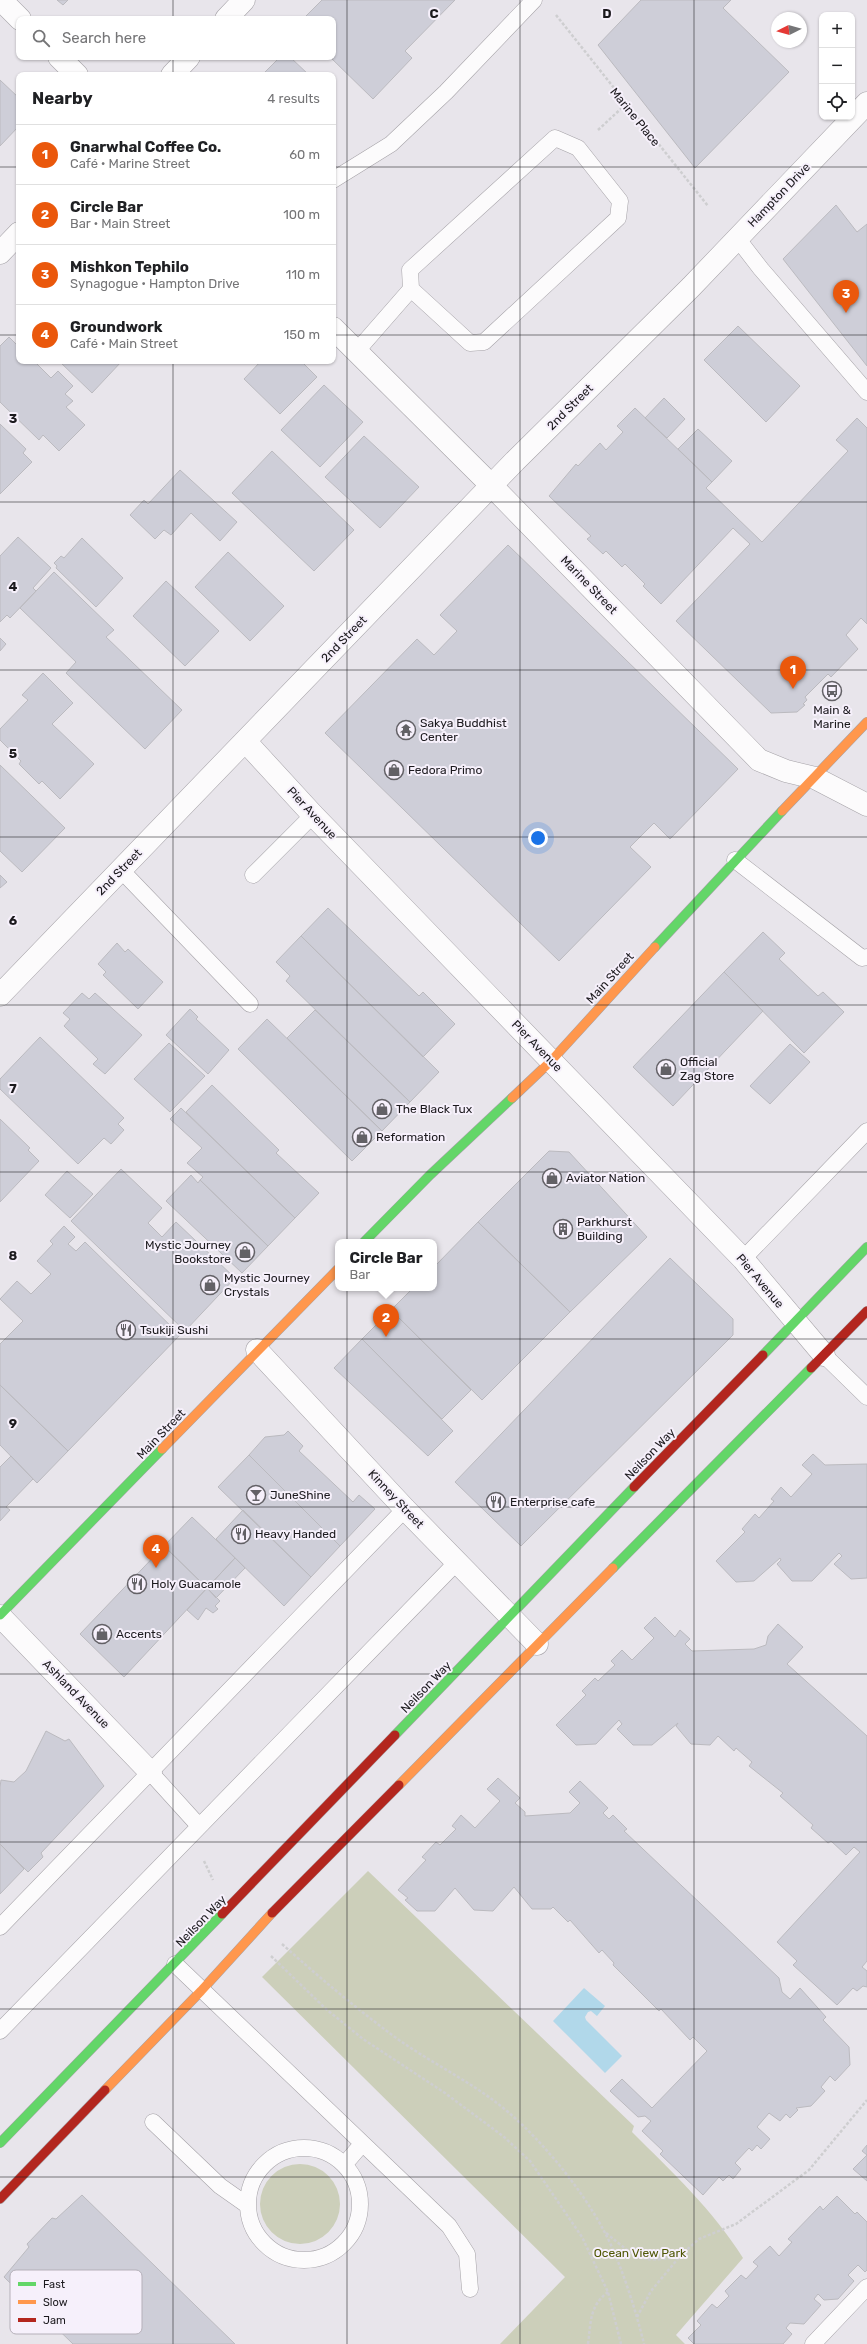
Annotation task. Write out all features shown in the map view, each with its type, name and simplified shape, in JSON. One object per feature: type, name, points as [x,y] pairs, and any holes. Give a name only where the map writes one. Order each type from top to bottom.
[{"type":"main road","name":"Main Street","points":[[367,1239],[430,1175],[551,1061],[735,860],[867,722]]},
{"type":"main road","name":"Neilson Way","points":[[0,2143],[175,1964],[867,1247]]},
{"type":"main road","name":"Main Street","points":[[0,1616],[257,1350],[335,1272]]},
{"type":"main road","points":[[0,2199],[201,1991],[258,1927],[867,1311]]},
{"type":"street","points":[[1,0],[17,16]]},
{"type":"street","points":[[229,16],[244,0]]},
{"type":"street","points":[[62,60],[75,72]]},
{"type":"street","points":[[175,72],[186,60]]},
{"type":"street","name":"Hampton Drive","points":[[691,287],[867,104]]},
{"type":"street","points":[[0,253],[16,236]]},
{"type":"street","name":"2nd Street","points":[[0,995],[246,742],[491,485],[691,287]]},
{"type":"street","name":"Marine Street","points":[[336,331],[491,485],[760,760],[786,771],[814,778],[867,805]]},
{"type":"street","name":"Pier Avenue","points":[[246,742],[313,815],[742,1259],[824,1355]]},
{"type":"street","name":"Kinney Street","points":[[257,1350],[405,1509],[537,1644]]},
{"type":"street","name":"Ashland Avenue","points":[[0,1616],[151,1773]]},
{"type":"lane","points":[[336,178],[391,144],[446,92],[534,0]]},
{"type":"lane","points":[[555,138],[578,148],[620,201],[618,218],[484,342],[470,343],[412,289],[410,270],[555,138]]},
{"type":"lane","points":[[737,238],[760,269],[867,392]]},
{"type":"lane","points":[[356,352],[412,289]]},
{"type":"lane","points":[[253,874],[313,815]]},
{"type":"lane","points":[[735,860],[862,958],[867,957]]},
{"type":"lane","points":[[121,870],[250,1004]]},
{"type":"lane","points":[[742,1259],[867,1131]]},
{"type":"lane","points":[[824,1355],[867,1397]]},
{"type":"lane","points":[[0,1927],[151,1773],[405,1509]]},
{"type":"lane","points":[[0,2031],[457,1562]]},
{"type":"lane","points":[[151,1773],[199,1826]]},
{"type":"lane","points":[[175,1964],[201,1991],[449,2226],[467,2254],[470,2289]]},
{"type":"lane","points":[[153,2122],[220,2186],[247,2205]]},
{"type":"lane","points":[[344,2165],[362,2144]]},
{"type":"lane","points":[[310,2148],[329,2154],[344,2165],[355,2181],[360,2200],[358,2219],[349,2237],[336,2251],[318,2259],[299,2261],[283,2257],[269,2248],[257,2236],[250,2222],[247,2205],[250,2186],[260,2169],[274,2156],[291,2149],[310,2148]]},
{"type":"lane","points":[[813,2344],[867,2287]]},
{"type":"path","name":"Marine Place","points":[[564,27],[708,206]]},
{"type":"path","points":[[578,148],[625,104]]},
{"type":"path","points":[[278,1940],[340,1995],[375,2022],[494,2100],[526,2128],[558,2164],[606,2233],[637,2317],[644,2344]]},
{"type":"path","points":[[267,1952],[326,2009],[363,2039],[445,2093],[504,2136],[530,2161],[582,2237],[608,2292],[621,2344]]},
{"type":"path","points":[[637,2317],[651,2292],[681,2255],[699,2239],[736,2224],[809,2170],[867,2100]]},
{"type":"path","points":[[606,2233],[634,2255],[655,2261],[681,2255]]},
{"type":"path","points":[[588,2344],[593,2310],[598,2300],[608,2292]]},
{"type":"green space","name":"Ocean View Park","points":[[368,1871],[634,2126],[632,2132],[691,2192],[731,2240],[743,2258],[676,2335],[685,2344],[500,2344],[565,2277],[262,1977]]},
{"type":"green space","points":[[292,2164],[308,2164],[329,2175],[340,2196],[340,2212],[329,2233],[308,2244],[292,2244],[278,2238],[271,2233],[266,2226],[260,2212],[260,2196],[266,2182],[271,2175],[278,2170]]},
{"type":"water","points":[[584,1988],[605,2006],[597,2016],[591,2011],[588,2012],[585,2017],[586,2020],[622,2056],[605,2073],[553,2021]]},
{"type":"building","points":[[57,0],[68,0],[63,5]]},
{"type":"building","points":[[322,0],[455,0],[405,51],[412,58],[373,99],[333,60],[336,60],[336,16],[306,16]]},
{"type":"building","points":[[641,0],[731,0],[723,8],[789,72],[695,168],[598,45]]},
{"type":"building","points":[[277,60],[293,60],[306,72],[265,72]]},
{"type":"building","points":[[0,80],[16,95],[16,129],[0,146]]},
{"type":"building","points":[[836,205],[857,232],[867,224],[867,366],[783,259]]},
{"type":"building","points":[[738,326],[800,386],[766,422],[704,360]]},
{"type":"building","points":[[9,337],[16,344],[16,364],[37,364],[51,378],[58,371],[73,386],[65,394],[73,401],[66,407],[85,425],[59,451],[43,435],[39,440],[0,402],[0,346]]},
{"type":"building","points":[[62,364],[119,364],[92,393]]},
{"type":"building","points":[[258,364],[304,364],[317,377],[280,414],[244,379]]},
{"type":"building","points":[[324,385],[363,422],[320,467],[281,430]]},
{"type":"building","points":[[664,398],[685,419],[667,438],[645,418]]},
{"type":"building","points":[[635,408],[712,482],[706,488],[762,542],[848,451],[836,440],[857,418],[867,428],[867,624],[861,618],[846,635],[858,649],[831,677],[828,674],[805,697],[807,700],[803,704],[805,705],[797,712],[771,713],[676,621],[750,544],[733,528],[661,604],[643,586],[645,584],[625,564],[622,567],[606,551],[603,554],[587,539],[591,536],[549,496],[576,464],[578,466],[600,443],[606,450],[623,432],[617,426]]},
{"type":"building","points":[[0,424],[26,449],[23,453],[32,462],[0,494]]},
{"type":"building","points":[[698,429],[732,461],[712,482],[678,449]]},
{"type":"building","points":[[364,436],[419,487],[380,528],[325,477]]},
{"type":"building","points":[[272,451],[354,530],[314,571],[232,493]]},
{"type":"building","points":[[180,470],[237,522],[220,541],[191,513],[171,535],[164,530],[155,539],[130,515],[144,500],[148,504]]},
{"type":"building","points":[[18,537],[51,568],[33,588],[36,591],[10,618],[7,615],[0,622],[0,556]]},
{"type":"building","points":[[82,538],[123,578],[96,607],[56,568],[57,566],[54,563],[61,556],[64,558]]},
{"type":"building","points":[[508,545],[738,769],[670,839],[654,823],[630,847],[651,867],[559,961],[325,733],[417,639],[434,655],[457,631],[440,615]]},
{"type":"building","points":[[228,552],[284,606],[250,641],[195,587]]},
{"type":"building","points":[[54,572],[114,630],[106,637],[182,710],[145,749],[66,673],[76,662],[20,608]]},
{"type":"building","points":[[166,581],[219,631],[185,666],[133,616]]},
{"type":"building","points":[[0,638],[6,644],[0,651]]},
{"type":"building","points":[[43,673],[73,703],[52,724],[94,764],[60,799],[42,781],[39,784],[19,764],[21,761],[0,740],[0,729],[28,700],[22,695]]},
{"type":"building","points":[[0,765],[65,828],[22,872],[0,851]]},
{"type":"building","points":[[0,875],[7,882],[0,888]]},
{"type":"building","points":[[328,908],[419,996],[423,992],[455,1024],[423,1057],[301,936]]},
{"type":"building","points":[[763,932],[785,953],[779,959],[818,996],[823,992],[844,1012],[804,1053],[724,972]]},
{"type":"building","points":[[301,936],[439,1072],[410,1102],[286,981],[290,976],[276,962]]},
{"type":"building","points":[[117,943],[125,952],[128,949],[163,982],[138,1009],[103,975],[106,972],[98,964]]},
{"type":"building","points":[[724,972],[763,1011],[673,1106],[633,1067]]},
{"type":"building","points":[[82,993],[89,999],[95,993],[142,1035],[105,1074],[93,1064],[98,1059],[64,1026],[70,1019],[63,1013]]},
{"type":"building","points":[[190,1009],[198,1017],[196,1019],[229,1050],[208,1074],[166,1035]]},
{"type":"building","points":[[315,1010],[410,1102],[382,1131],[287,1038]]},
{"type":"building","points":[[267,1019],[382,1131],[352,1161],[238,1049]]},
{"type":"building","points":[[40,1037],[124,1118],[118,1124],[124,1130],[111,1144],[104,1138],[78,1164],[0,1089],[0,1079]]},
{"type":"building","points":[[169,1043],[205,1076],[170,1112],[134,1079]]},
{"type":"building","points":[[790,1044],[810,1062],[770,1104],[750,1086]]},
{"type":"building","points":[[212,1085],[279,1150],[276,1153],[319,1193],[295,1218],[186,1112]]},
{"type":"building","points":[[181,1108],[295,1218],[268,1246],[200,1180],[203,1177],[187,1163],[202,1148],[170,1119]]},
{"type":"building","points":[[0,1119],[30,1148],[28,1150],[39,1161],[0,1202]]},
{"type":"building","name":"Parkhurst Building","points":[[549,1151],[569,1152],[647,1237],[570,1312],[478,1222]]},
{"type":"building","points":[[121,1169],[162,1208],[148,1223],[162,1237],[176,1222],[235,1278],[185,1331],[71,1221]]},
{"type":"building","points":[[67,1171],[93,1194],[70,1218],[45,1195]]},
{"type":"building","points":[[191,1175],[198,1183],[200,1180],[268,1246],[242,1273],[166,1201]]},
{"type":"building","points":[[478,1222],[570,1312],[482,1400],[391,1310],[410,1291],[437,1291],[437,1264]]},
{"type":"building","points":[[64,1226],[75,1237],[68,1244],[76,1251],[85,1242],[180,1335],[68,1451],[0,1385],[0,1344],[23,1321],[0,1299],[17,1281],[31,1294],[51,1274],[37,1261],[53,1244],[50,1241]]},
{"type":"building","points":[[670,1258],[733,1319],[733,1335],[521,1546],[455,1482]]},
{"type":"building","points":[[391,1310],[471,1390],[442,1419],[362,1339]]},
{"type":"building","points":[[362,1339],[453,1431],[428,1456],[334,1368]]},
{"type":"building","points":[[0,1385],[68,1451],[37,1483],[0,1445]]},
{"type":"building","points":[[288,1431],[303,1446],[299,1451],[353,1502],[359,1495],[375,1509],[340,1546],[249,1455],[265,1437],[284,1435]]},
{"type":"building","points":[[813,1454],[825,1465],[867,1464],[867,1578],[851,1579],[834,1564],[842,1556],[839,1553],[812,1581],[792,1581],[777,1564],[781,1560],[780,1558],[754,1581],[736,1582],[716,1561],[745,1532],[742,1529],[755,1514],[759,1518],[774,1501],[771,1499],[781,1487],[791,1497],[812,1474],[802,1465]]},
{"type":"building","points":[[249,1455],[340,1546],[311,1577],[218,1487]]},
{"type":"building","points":[[11,1456],[33,1479],[6,1507],[10,1510],[0,1521],[0,1467]]},
{"type":"building","points":[[243,1510],[311,1577],[284,1606],[216,1539]]},
{"type":"building","points":[[192,1517],[235,1558],[207,1588],[164,1546]]},
{"type":"building","points":[[164,1546],[207,1588],[124,1677],[80,1634]]},
{"type":"building","points":[[235,1558],[245,1568],[216,1598],[207,1588]]},
{"type":"building","points":[[207,1588],[220,1601],[215,1606],[218,1609],[213,1613],[206,1608],[198,1620],[187,1610]]},
{"type":"building","points":[[655,1617],[675,1637],[680,1630],[690,1639],[685,1644],[692,1651],[754,1649],[766,1645],[768,1636],[778,1624],[803,1647],[787,1664],[867,1736],[867,1961],[862,1967],[867,1971],[867,1987],[863,1986],[857,1991],[853,1988],[837,2005],[793,1965],[797,1961],[777,1942],[860,1852],[854,1847],[846,1855],[831,1841],[828,1843],[811,1828],[813,1825],[780,1796],[783,1793],[749,1766],[752,1762],[736,1748],[734,1751],[718,1736],[710,1745],[691,1744],[676,1726],[678,1723],[652,1745],[633,1745],[617,1729],[622,1724],[619,1720],[596,1744],[576,1745],[556,1725],[586,1695],[582,1691],[595,1678],[598,1681],[615,1665],[611,1661],[622,1650],[632,1660],[654,1638],[644,1628]]},
{"type":"building","points":[[46,1731],[65,1741],[69,1739],[104,1786],[41,1853],[43,1857],[28,1872],[0,1844],[0,1787],[1,1780],[14,1782],[26,1771]]},
{"type":"building","points":[[498,1778],[520,1798],[515,1803],[525,1812],[525,1816],[570,1813],[580,1803],[569,1792],[580,1781],[608,1808],[603,1813],[609,1819],[613,1815],[627,1829],[624,1831],[779,1978],[782,1992],[790,1999],[800,1988],[826,2017],[823,2020],[849,2047],[850,2065],[835,2081],[830,2076],[821,2087],[825,2091],[811,2106],[796,2108],[798,2110],[790,2118],[786,2114],[780,2121],[769,2113],[757,2127],[770,2139],[761,2149],[757,2145],[752,2151],[749,2148],[735,2163],[741,2169],[733,2179],[729,2175],[723,2181],[719,2177],[703,2195],[660,2154],[663,2151],[642,2131],[651,2121],[645,2116],[638,2117],[610,2091],[622,2079],[652,2108],[707,2051],[693,2037],[690,2040],[661,2009],[659,2011],[613,1965],[614,1963],[602,1950],[599,1953],[570,1920],[568,1922],[553,1907],[551,1909],[532,1909],[514,1887],[493,1911],[474,1910],[455,1888],[435,1911],[417,1911],[405,1900],[408,1898],[398,1890],[426,1860],[422,1857],[436,1842],[440,1845],[456,1829],[452,1826],[461,1815],[475,1828],[500,1801],[487,1789]]},
{"type":"building","points":[[0,1844],[24,1869],[0,1894]]},
{"type":"building","points":[[867,2145],[867,2155],[862,2151]]},
{"type":"building","points":[[867,2155],[867,2181],[853,2169]]},
{"type":"building","points":[[82,2195],[235,2344],[73,2344],[63,2334],[142,2334],[142,2270],[10,2270],[10,2283],[4,2277],[29,2247],[27,2244],[52,2218],[56,2219]]},
{"type":"building","points":[[837,2196],[855,2214],[857,2212],[867,2222],[867,2270],[865,2272],[858,2265],[848,2275],[854,2281],[838,2299],[824,2300],[818,2294],[814,2299],[821,2305],[804,2324],[790,2323],[786,2328],[792,2334],[783,2344],[694,2344],[688,2338],[701,2325],[697,2321],[712,2304],[717,2308],[729,2296],[725,2291],[741,2275],[746,2279],[758,2266],[753,2262],[770,2246],[779,2256],[792,2242],[788,2239],[820,2206],[823,2210]]},
{"type":"traffic: fast","points":[[655,947],[782,811]]},
{"type":"traffic: fast","points":[[367,1239],[430,1175],[512,1098]]},
{"type":"traffic: fast","points":[[763,1355],[867,1247]]},
{"type":"traffic: fast","points":[[613,1568],[811,1368]]},
{"type":"traffic: fast","points":[[0,1615],[162,1449]]},
{"type":"traffic: fast","points":[[395,1735],[634,1487]]},
{"type":"traffic: fast","points":[[0,2143],[222,1914]]},
{"type":"traffic: slow","points":[[782,811],[867,722]]},
{"type":"traffic: slow","points":[[512,1098],[551,1061],[655,947]]},
{"type":"traffic: slow","points":[[162,1449],[335,1272]]},
{"type":"traffic: slow","points":[[399,1785],[613,1568]]},
{"type":"traffic: slow","points":[[105,2090],[201,1991],[272,1913]]},
{"type":"traffic: jam","points":[[811,1368],[867,1311]]},
{"type":"traffic: jam","points":[[634,1487],[763,1355]]},
{"type":"traffic: jam","points":[[222,1914],[395,1735]]},
{"type":"traffic: jam","points":[[272,1913],[399,1785]]},
{"type":"traffic: jam","points":[[0,2199],[105,2090]]},
{"type":"place","name":"Mishkon Tephilo","points":[[846,313]]},
{"type":"place","name":"Gnarwhal Coffee Co.","points":[[793,689]]},
{"type":"place","name":"Main & Marine","points":[[832,691]]},
{"type":"place","name":"Sakya Buddhist Center","points":[[406,730]]},
{"type":"place","name":"Fedora Primo","points":[[394,770]]},
{"type":"place","name":"Official Zag Store","points":[[666,1069]]},
{"type":"place","name":"The Black Tux","points":[[382,1109]]},
{"type":"place","name":"Reformation","points":[[362,1137]]},
{"type":"place","name":"Aviator Nation","points":[[552,1178]]},
{"type":"place","name":"Parkhurst Building","points":[[563,1229]]},
{"type":"place","name":"Mystic Journey Bookstore","points":[[245,1252]]},
{"type":"place","name":"Mystic Journey Crystals","points":[[210,1285]]},
{"type":"place","name":"Tsukiji Sushi","points":[[126,1330]]},
{"type":"place","name":"Circle Bar","points":[[386,1337]]},
{"type":"place","name":"JuneShine","points":[[256,1495]]},
{"type":"place","name":"Enterprise cafe","points":[[496,1502]]},
{"type":"place","name":"Heavy Handed","points":[[241,1534]]},
{"type":"place","name":"Groundwork","points":[[156,1568]]},
{"type":"place","name":"Holy Guacamole","points":[[137,1584]]},
{"type":"place","name":"Accents","points":[[102,1634]]}]
